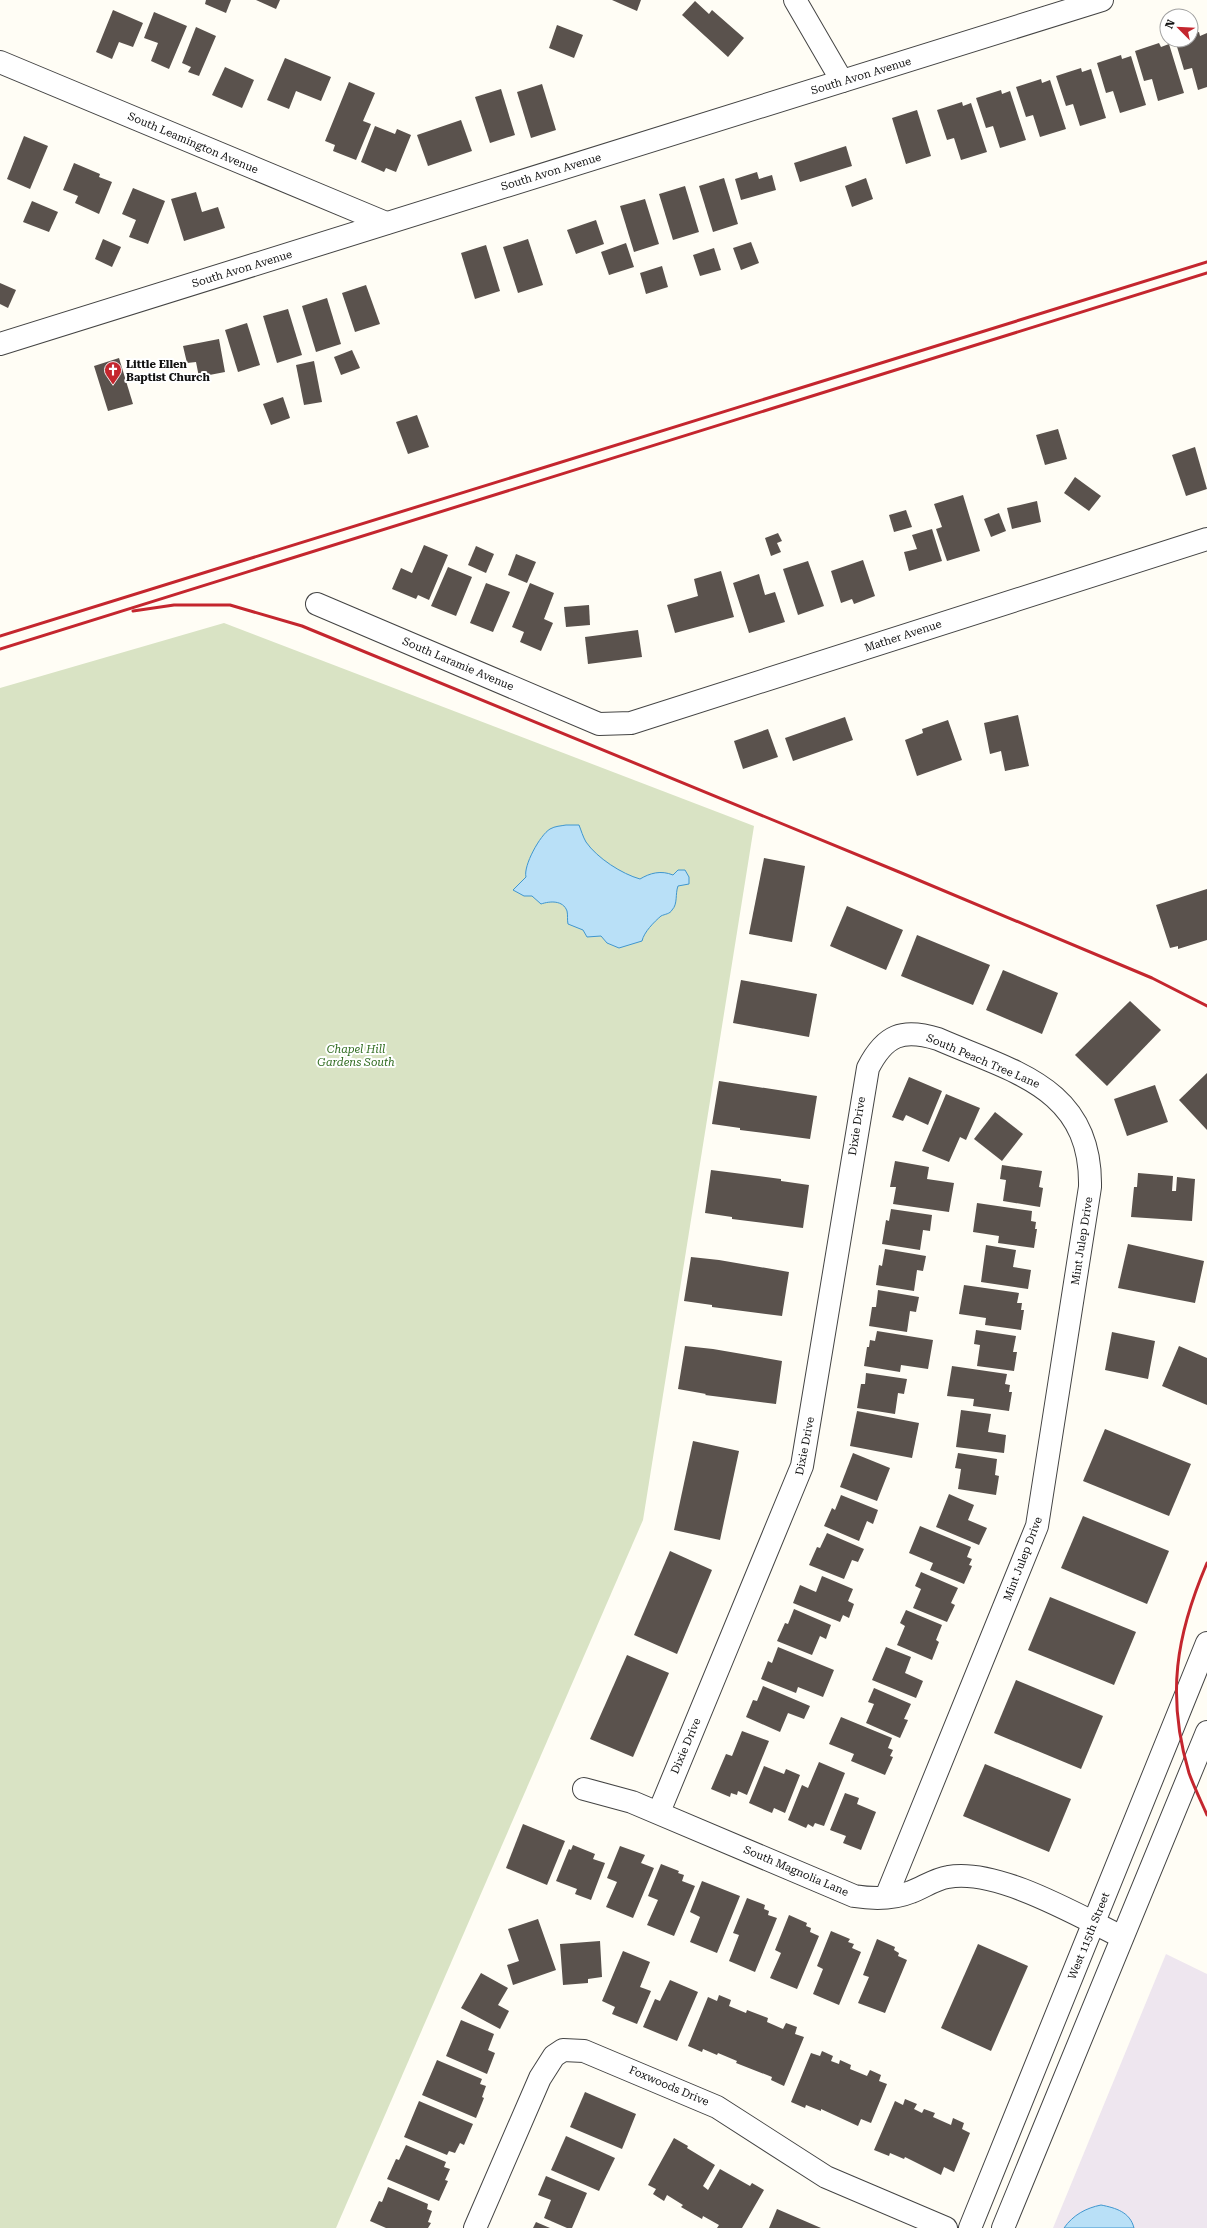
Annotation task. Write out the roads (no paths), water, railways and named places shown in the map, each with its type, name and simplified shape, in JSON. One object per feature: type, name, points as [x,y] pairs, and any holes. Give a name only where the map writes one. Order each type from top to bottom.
[{"type":"street","points":[[795,0],[842,81]]},
{"type":"street","name":"South Avon Avenue","points":[[0,344],[1102,0]]},
{"type":"street","name":"South Leamington Avenue","points":[[0,62],[386,224]]},
{"type":"street","name":"Mather Avenue","points":[[599,724],[631,724],[1207,539]]},
{"type":"street","name":"South Laramie Avenue","points":[[317,604],[599,724]]},
{"type":"street","name":"South Peach Tree Lane","points":[[874,1057],[884,1043],[894,1037],[908,1033],[923,1034],[1037,1082],[1053,1094],[1066,1107],[1083,1137],[1088,1154]]},
{"type":"street","name":"Dixie Drive","points":[[659,1812],[802,1466],[865,1080],[874,1057]]},
{"type":"street","name":"Mint Julep Drive","points":[[886,1897],[1037,1526],[1090,1187],[1088,1154]]},
{"type":"street","name":"West 115th Street","points":[[970,2228],[1207,1643]]},
{"type":"street","points":[[1003,2228],[1207,1732]]},
{"type":"street","name":"South Magnolia Lane","points":[[584,1789],[615,1796],[659,1812],[844,1892],[867,1898],[886,1897],[910,1892],[948,1877],[967,1876],[989,1878],[1009,1884],[1122,1937]]},
{"type":"street","name":"Foxwoods Drive","points":[[475,2228],[540,2078],[554,2056],[563,2050],[572,2049],[602,2058],[717,2107],[826,2177],[946,2228]]},
{"type":"water","points":[[566,825],[579,825],[586,842],[597,854],[610,865],[633,877],[640,879],[660,872],[673,875],[678,870],[685,870],[689,877],[689,884],[678,886],[674,908],[652,924],[642,941],[619,948],[607,943],[601,936],[587,937],[583,930],[568,924],[567,911],[563,905],[556,902],[541,904],[532,896],[524,896],[513,890],[526,877],[527,866],[533,851],[546,832],[552,828]]},
{"type":"water","points":[[1101,2205],[1117,2209],[1126,2214],[1134,2228],[1064,2228],[1071,2219],[1080,2213]]},
{"type":"railway","points":[[0,636],[1207,262]]},
{"type":"railway","points":[[0,649],[1207,273]]},
{"type":"railway","points":[[133,611],[174,605],[230,605],[302,626],[1152,978],[1207,1006]]},
{"type":"railway","points":[[1207,1563],[1188,1615],[1178,1666],[1176,1692],[1182,1745],[1189,1773],[1207,1815]]},
{"type":"place","name":"Little Ellen Baptist Church","points":[[113,385]]},
{"type":"park label","name":"Chapel Hill Gardens South","points":[[356,1055]]}]
